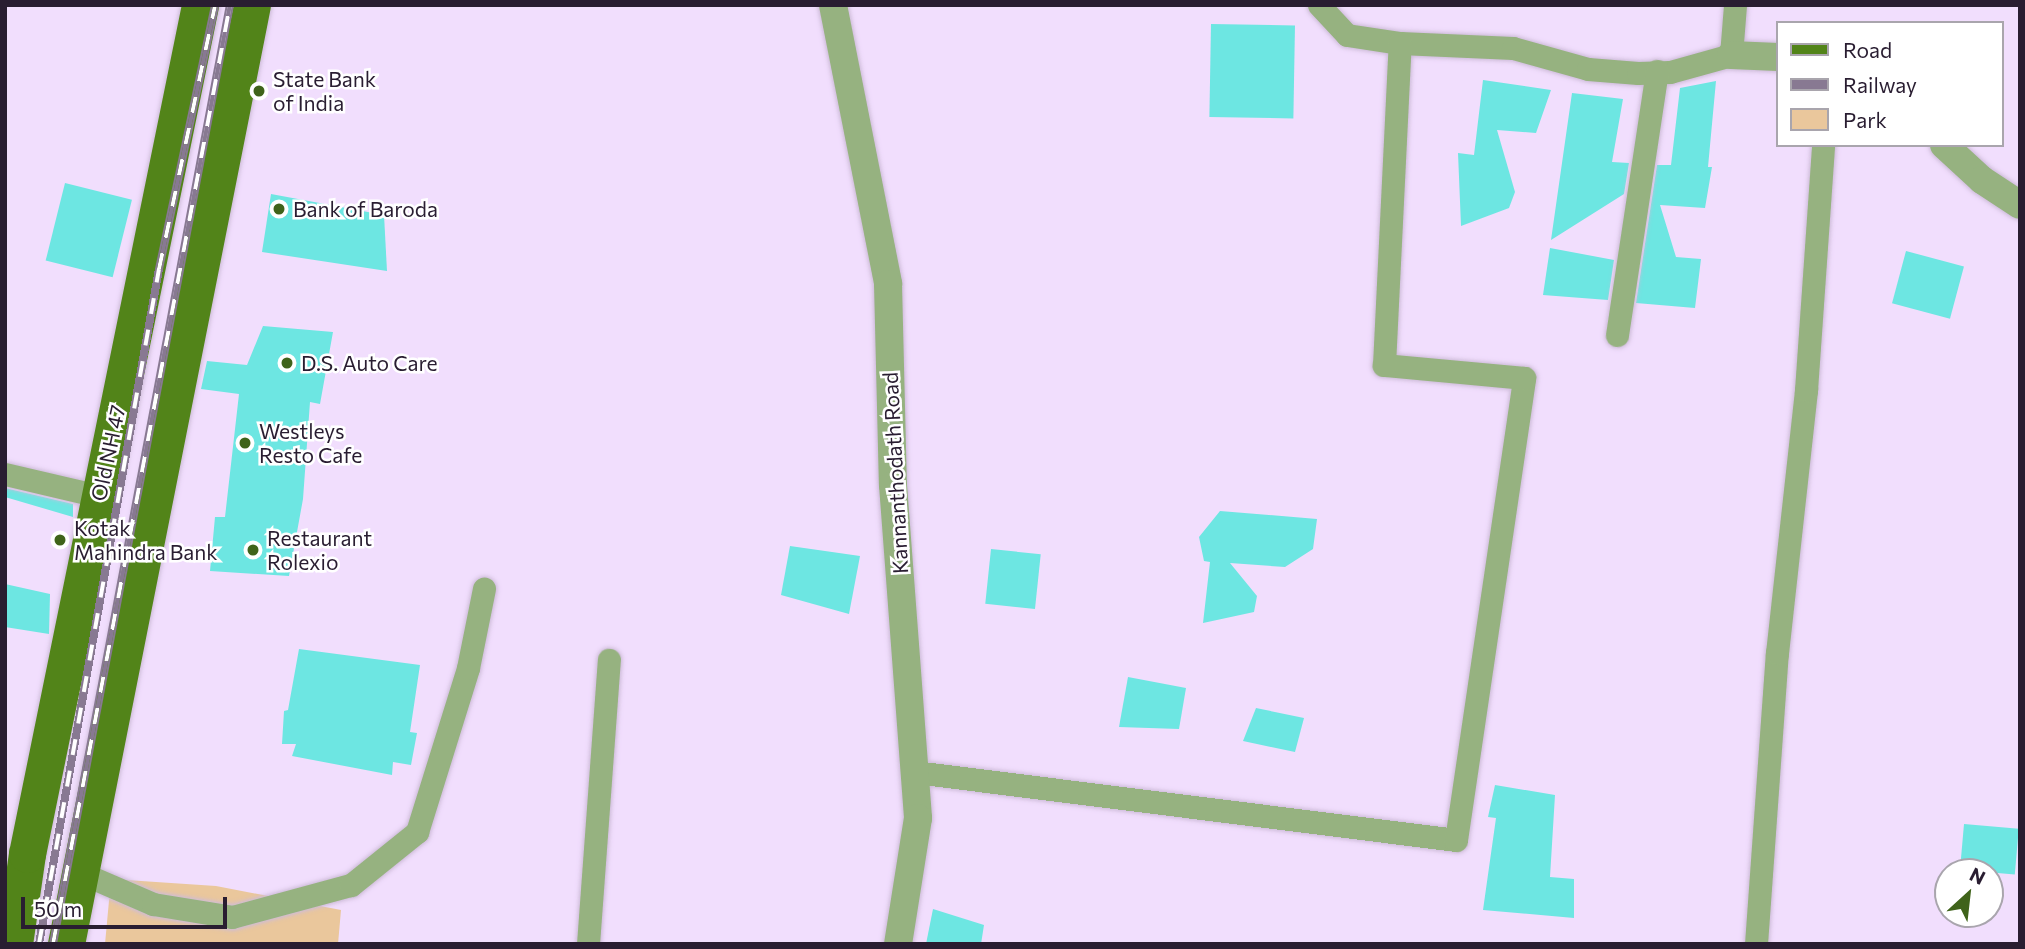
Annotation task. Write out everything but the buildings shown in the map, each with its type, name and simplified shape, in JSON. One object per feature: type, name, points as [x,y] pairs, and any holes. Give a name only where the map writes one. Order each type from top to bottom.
[{"type":"main road","name":"Old NH 47","points":[[14,944],[27,854],[200,5]]},
{"type":"main road","points":[[66,944],[252,5]]},
{"type":"street","name":"Kannanthodath Road","points":[[833,5],[888,284],[893,485],[918,818],[898,944]]},
{"type":"street","points":[[1319,5],[1347,35],[1400,43],[1499,47],[1588,69],[1657,71],[1731,55],[1776,57]]},
{"type":"street","points":[[1731,55],[1735,5]]},
{"type":"street","points":[[915,772],[1456,840],[1524,378],[1384,365],[1400,43]]},
{"type":"street","points":[[1616,335],[1657,71]]},
{"type":"street","points":[[1756,944],[1777,653],[1819,246],[1823,147]]},
{"type":"street","points":[[1946,147],[1982,180],[2020,205]]},
{"type":"street","points":[[5,474],[99,496]]},
{"type":"street","points":[[79,872],[153,904],[232,917],[351,885],[416,832],[468,668],[484,589]]},
{"type":"street","points":[[588,944],[609,660]]},
{"type":"green space","points":[[111,879],[216,886],[341,910],[338,944],[105,944]]},
{"type":"railway","points":[[39,944],[159,269],[215,5]]},
{"type":"railway","points":[[53,944],[230,5]]},
{"type":"place","name":"State Bank of India","points":[[259,91]]},
{"type":"place","name":"Bank of Baroda","points":[[279,209]]},
{"type":"place","name":"D.S. Auto Care","points":[[287,363]]},
{"type":"place","name":"Westleys Resto Cafe","points":[[245,443]]},
{"type":"place","name":"Kotak Mahindra Bank","points":[[60,540]]},
{"type":"place","name":"Restaurant Rolexio","points":[[253,550]]}]
